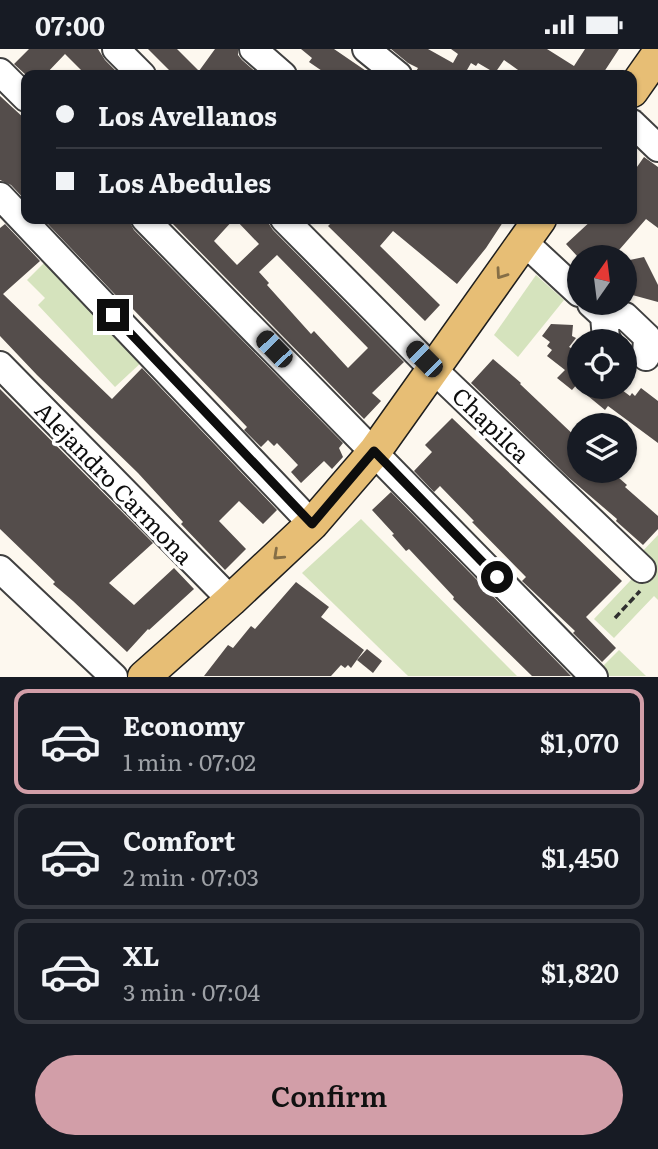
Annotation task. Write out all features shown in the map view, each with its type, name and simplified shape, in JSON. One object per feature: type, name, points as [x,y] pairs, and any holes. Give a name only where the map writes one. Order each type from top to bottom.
[{"type":"main road","points":[[637,84],[658,54]]},
{"type":"main road","points":[[144,677],[312,524],[374,451],[532,231]]},
{"type":"street","points":[[116,49],[137,70]]},
{"type":"street","points":[[253,49],[277,70]]},
{"type":"street","points":[[366,49],[392,70]]},
{"type":"street","points":[[0,72],[21,93]]},
{"type":"street","points":[[637,128],[658,148]]},
{"type":"street","points":[[0,196],[21,218]]},
{"type":"street","points":[[27,224],[312,524]]},
{"type":"street","points":[[150,224],[594,677]]},
{"type":"street","name":"Chapilca","points":[[290,224],[644,576]]},
{"type":"street","points":[[532,231],[567,277]]},
{"type":"street","points":[[601,320],[625,316],[647,337],[643,361]]},
{"type":"street","name":"Alejandro Carmona","points":[[0,365],[231,600]]},
{"type":"street","points":[[0,569],[114,677]]},
{"type":"path","points":[[615,618],[644,576]]},
{"type":"green space","points":[[48,259],[144,360],[115,387],[38,305],[45,298],[27,280]]},
{"type":"green space","points":[[536,275],[564,300],[518,357],[494,335]]},
{"type":"green space","points":[[361,519],[517,676],[408,676],[302,573]]},
{"type":"green space","points":[[658,535],[658,600],[654,596],[614,638],[594,619],[648,562],[640,554]]},
{"type":"green space","points":[[619,650],[646,676],[600,676],[596,673]]},
{"type":"building","points":[[29,49],[98,49],[115,70],[81,70],[65,54],[50,70],[21,70],[14,64]]},
{"type":"building","points":[[148,49],[177,49],[198,70],[169,70]]},
{"type":"building","points":[[215,49],[238,49],[242,60],[253,70],[200,70]]},
{"type":"building","points":[[301,49],[334,49],[365,70],[321,70],[309,62],[312,58]]},
{"type":"building","points":[[391,49],[428,49],[453,63],[458,54],[451,49],[547,49],[574,66],[585,49],[619,49],[605,70],[518,70],[504,60],[497,70],[471,63],[467,70],[417,70],[418,68]]},
{"type":"building","points":[[0,96],[21,115],[21,196],[11,185],[0,180]]},
{"type":"building","points":[[644,157],[658,167],[658,228],[646,219],[623,245],[566,244],[588,224],[637,224],[637,167]]},
{"type":"building","points":[[5,224],[40,261],[3,294],[112,399],[142,368],[277,510],[263,524],[239,501],[219,521],[246,549],[225,570],[138,473],[0,336],[0,228]]},
{"type":"building","points":[[48,224],[131,224],[343,443],[339,448],[343,457],[332,469],[324,461],[301,483],[291,472],[298,465],[277,443],[274,446],[268,440],[261,447],[244,430],[247,427],[129,305],[127,307]]},
{"type":"building","points":[[173,224],[229,224],[214,241],[237,265],[259,244],[240,224],[269,224],[404,362],[372,393],[381,401],[364,419]],"holes":[[[277,255],[368,348],[348,368],[314,331],[311,334],[267,285],[269,283],[259,272]]]},
{"type":"building","points":[[502,224],[457,284],[393,231],[380,246],[440,305],[425,321],[328,226]]},
{"type":"building","points":[[644,257],[658,285],[658,302],[637,296],[637,258]]},
{"type":"building","points":[[551,324],[573,325],[573,329],[567,329],[567,386],[557,378],[565,370],[547,356],[552,350],[547,346],[550,342],[542,336]]},
{"type":"building","points":[[493,359],[521,383],[567,429],[567,476],[471,383]]},
{"type":"building","points":[[641,388],[658,401],[658,443],[637,427],[637,413],[617,413],[608,406],[605,410],[592,399],[637,399]]},
{"type":"building","points":[[0,389],[153,543],[109,583],[134,605],[174,568],[194,589],[148,629],[127,652],[53,584],[55,582],[0,529]]},
{"type":"building","points":[[452,418],[622,581],[586,617],[616,648],[602,662],[573,633],[575,631],[522,581],[526,577],[440,486],[434,492],[414,471],[432,452],[425,445]]},
{"type":"building","points":[[575,483],[625,483],[627,485],[625,487],[658,516],[658,529],[643,545],[616,521],[617,519]]},
{"type":"building","points":[[391,492],[571,676],[532,676],[453,599],[409,549],[406,551],[372,510]]},
{"type":"building","points":[[296,582],[329,607],[321,617],[364,650],[351,668],[341,665],[331,676],[204,676],[228,645],[233,648],[251,626],[255,629]]},
{"type":"building","points":[[367,649],[382,661],[373,673],[357,660]]},
{"type":"route","points":[[113,315],[312,524],[374,451],[497,577]]}]
